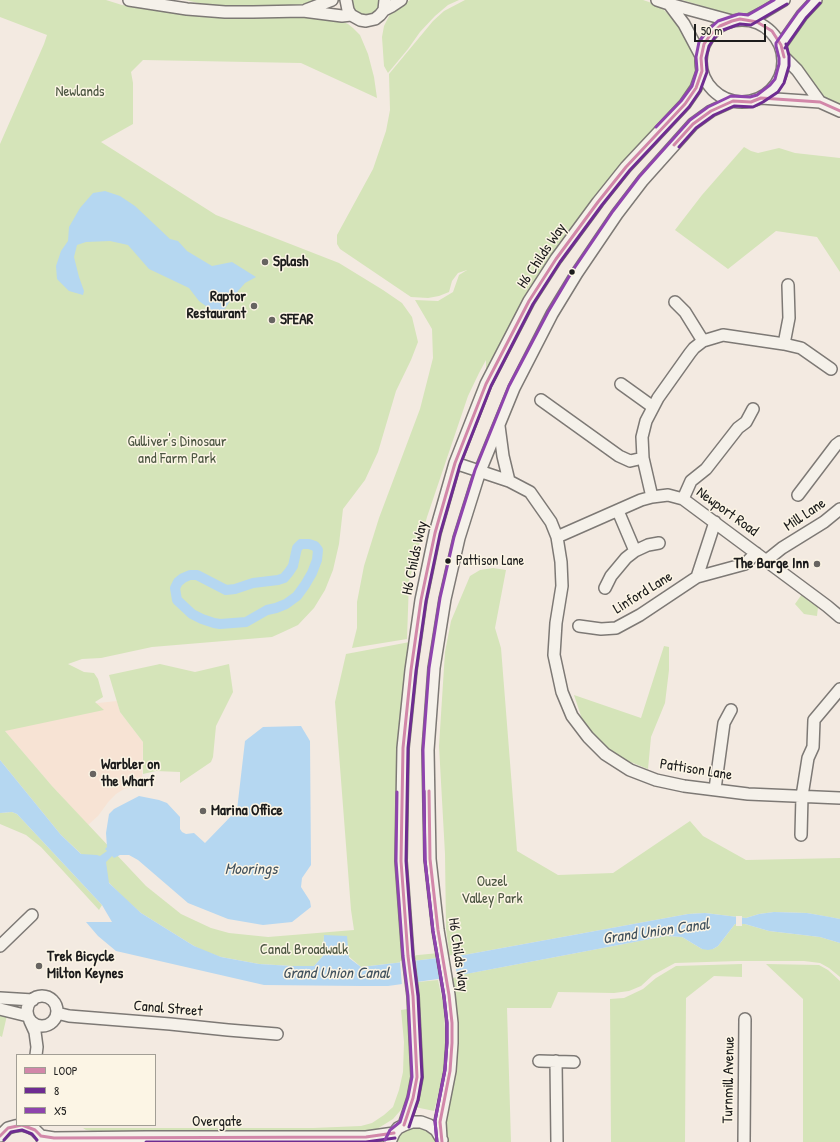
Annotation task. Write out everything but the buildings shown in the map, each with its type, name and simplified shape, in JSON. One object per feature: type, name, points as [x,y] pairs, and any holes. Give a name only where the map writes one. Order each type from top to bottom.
[{"type":"street","points":[[128,0],[187,9],[225,12],[303,11],[342,16],[351,15]]},
{"type":"street","points":[[303,11],[332,0]]},
{"type":"street","points":[[346,0],[348,10],[351,15],[360,20],[366,21],[380,15],[384,5],[392,6],[401,0]]},
{"type":"street","points":[[657,0],[732,21]]},
{"type":"street","points":[[749,20],[784,0]]},
{"type":"street","points":[[781,45],[802,15],[816,0]]},
{"type":"street","points":[[669,4],[684,24],[701,63],[708,85],[719,95],[738,102],[751,102],[768,94],[779,81],[783,70],[784,57],[781,45],[772,31],[757,22],[740,19],[720,26],[711,34],[704,44],[701,63]]},
{"type":"street","points":[[784,57],[797,70],[820,102]]},
{"type":"street","name":"H6 Childs Way","points":[[404,1125],[413,1098],[417,1077],[413,996],[406,933],[401,861],[403,756],[411,670],[417,627],[435,533],[455,463],[486,384],[533,295],[556,259],[598,202],[626,167],[685,104],[696,88],[701,63]]},
{"type":"street","points":[[760,98],[820,102],[840,111]]},
{"type":"street","name":"H6 Childs Way","points":[[442,1140],[440,1122],[450,1071],[452,1023],[438,930],[430,859],[428,750],[434,668],[445,598],[459,538],[480,472],[514,388],[552,314],[577,273],[617,214],[643,180],[693,124],[711,111],[738,102]]},
{"type":"street","points":[[784,344],[789,318],[788,285]]},
{"type":"street","points":[[675,302],[685,312],[704,341]]},
{"type":"street","points":[[652,497],[643,458],[642,437],[646,421],[653,407],[690,353],[704,341],[722,335],[784,344],[801,348],[831,369]]},
{"type":"street","points":[[621,384],[653,407]]},
{"type":"street","points":[[541,400],[619,456],[630,461],[643,458]]},
{"type":"street","points":[[683,499],[691,481],[706,470],[738,428],[746,422],[753,409]]},
{"type":"street","points":[[499,426],[503,456],[509,481]]},
{"type":"street","points":[[798,495],[836,445],[840,442]]},
{"type":"street","name":"Pattison Lane","points":[[455,463],[509,481],[530,492],[551,522],[558,537],[561,562],[562,586],[556,623],[554,655],[562,692],[572,716],[588,737],[605,754],[630,770],[656,780],[684,786],[748,794],[840,798]]},
{"type":"street","name":"Newport Road","points":[[558,537],[641,500],[668,495],[683,499],[767,560],[840,617]]},
{"type":"street","name":"Mill Lane","points":[[767,560],[782,548],[824,522],[840,509]]},
{"type":"street","points":[[618,511],[635,551]]},
{"type":"street","name":"Linford Lane","points":[[697,577],[715,522]]},
{"type":"street","points":[[604,588],[618,566],[626,558],[635,551],[648,545],[659,543]]},
{"type":"street","name":"Linford Lane","points":[[578,626],[601,629],[616,628],[640,615],[697,577],[745,564],[756,553]]},
{"type":"street","points":[[801,835],[802,796],[808,758],[814,747],[814,720],[840,688]]},
{"type":"street","points":[[715,789],[724,723],[731,710]]},
{"type":"street","points":[[0,946],[32,915]]},
{"type":"street","points":[[0,998],[33,1000],[40,997],[49,998],[55,1004],[55,1018],[36,1051]]},
{"type":"street","points":[[33,1000],[28,1007],[29,1018],[35,1032],[36,1051]]},
{"type":"street","points":[[0,1009],[29,1018],[34,1024],[39,1026],[48,1025],[55,1018]]},
{"type":"street","name":"Canal Street","points":[[55,1018],[69,1016],[277,1034]]},
{"type":"street","name":"Turnmill Avenue","points":[[744,1142],[745,1019]]},
{"type":"street","points":[[539,1061],[574,1062]]},
{"type":"street","points":[[556,1061],[557,1142]]},
{"type":"street","points":[[4,1132],[16,1117]]},
{"type":"street","points":[[392,1138],[404,1125],[412,1122],[421,1122],[436,1130],[442,1140]]},
{"type":"street","name":"Overgate","points":[[4,1132],[16,1126]]},
{"type":"street","name":"Overgate","points":[[26,1126],[38,1133],[60,1138],[392,1138]]},
{"type":"shaded area","points":[[117,701],[120,712],[143,742],[142,785],[124,789],[116,794],[98,816],[88,825],[5,731],[0,719],[70,706]]},
{"type":"green space","points":[[0,0],[106,0],[122,5],[230,18],[313,16],[339,20],[353,28],[360,35],[368,54],[374,77],[377,98],[301,63],[143,60],[131,72],[133,83],[133,124],[101,142],[216,215],[339,263],[383,290],[402,303],[412,317],[418,342],[396,391],[378,452],[365,480],[343,509],[339,544],[333,570],[325,590],[314,608],[298,625],[272,637],[152,647],[101,658],[82,659],[68,664],[84,672],[94,673],[98,679],[103,697],[95,702],[104,710],[5,731],[52,786],[146,886],[181,914],[211,928],[229,933],[268,937],[354,930],[351,910],[335,702],[346,654],[415,641],[403,748],[408,956],[449,952],[446,929],[445,854],[439,746],[445,652],[451,621],[470,576],[480,570],[493,568],[506,570],[495,628],[501,648],[517,851],[558,875],[613,873],[690,821],[703,836],[746,860],[840,858],[840,919],[807,913],[774,912],[746,918],[705,913],[688,914],[464,955],[361,967],[324,935],[323,956],[314,966],[259,964],[221,957],[206,952],[141,913],[61,835],[0,760],[0,144],[47,35],[0,17]]},
{"type":"green space","points":[[186,0],[320,0],[300,5],[275,7],[206,5]]},
{"type":"green space","points":[[353,0],[380,0],[379,8],[375,13],[369,16],[362,15],[356,12],[353,6]]},
{"type":"green space","points":[[410,0],[459,0],[448,5],[435,16],[420,32],[388,73],[384,66],[382,37],[384,26],[390,14]]},
{"type":"green space","points":[[465,0],[643,0],[664,10],[679,25],[701,58],[701,66],[694,72],[690,85],[680,102],[556,259],[486,384],[486,360],[479,373],[468,396],[427,517],[409,581],[407,639],[352,648],[357,628],[357,602],[364,566],[379,518],[420,409],[433,358],[432,329],[415,300],[438,301],[453,292],[459,275],[467,270],[458,273],[452,281],[449,292],[428,298],[411,297],[340,249],[337,244],[337,235],[373,169],[386,131],[390,110],[389,74],[433,21],[444,11]]},
{"type":"green space","points":[[682,0],[784,0],[749,20],[740,19],[732,21],[713,9]]},
{"type":"green space","points":[[816,0],[840,0],[840,111],[820,102],[784,57],[781,45]]},
{"type":"green space","points":[[744,147],[758,153],[779,148],[795,153],[840,158],[840,272],[817,237],[776,231],[728,269],[675,230],[702,195]]},
{"type":"green space","points":[[802,594],[809,597],[818,607],[817,616],[804,614],[795,604]]},
{"type":"green space","points":[[664,646],[669,647],[669,670],[665,703],[651,737],[648,769],[623,759],[602,746],[583,722],[574,695],[641,718]]},
{"type":"green space","points":[[160,664],[195,672],[229,664],[233,692],[216,726],[213,757],[211,762],[180,783],[180,772],[156,771],[143,774],[143,742],[120,712],[109,675]]},
{"type":"green space","points":[[12,812],[17,814],[102,905],[99,910],[41,847],[26,835],[0,824],[0,813]]},
{"type":"green space","points":[[735,924],[745,924],[769,931],[820,937],[840,943],[840,977],[820,963],[804,961],[675,963],[653,975],[641,986],[629,991],[614,993],[558,992],[551,1008],[507,1008],[511,1142],[442,1142],[450,1071],[446,979],[455,976],[666,936],[682,937],[702,949],[713,949],[718,946]]},
{"type":"green space","points":[[742,964],[742,977],[714,976],[686,998],[685,1142],[611,1142],[610,999],[624,998],[643,989],[656,978],[676,966]]},
{"type":"green space","points":[[766,964],[819,965],[828,970],[840,981],[840,1142],[803,1142],[803,999]]},
{"type":"green space","points":[[438,980],[443,1004],[446,1041],[443,1075],[434,1111],[415,1107],[422,1080],[422,1050],[418,982]]},
{"type":"green space","points":[[0,1007],[8,1011],[2,1037],[0,1036]]},
{"type":"green space","points":[[407,1009],[410,1034],[410,1089],[400,1111],[393,1119],[377,1129],[358,1132],[92,1131],[83,1128],[313,1128],[361,1126],[372,1123],[393,1107],[399,1090],[403,1072],[404,1042],[401,1010]]},
{"type":"green space","points":[[422,1128],[428,1131],[436,1142],[396,1142],[402,1133],[408,1129]]},
{"type":"water","points":[[105,191],[120,196],[135,206],[170,239],[178,241],[187,251],[212,266],[232,262],[256,277],[245,283],[232,298],[218,319],[210,309],[199,301],[189,288],[149,269],[128,245],[110,241],[86,242],[77,245],[74,257],[84,291],[83,295],[69,291],[57,279],[56,266],[61,251],[68,241],[69,227],[80,208],[93,193]]},
{"type":"water","points":[[301,726],[310,741],[311,865],[302,878],[301,887],[310,901],[311,907],[292,922],[263,925],[228,919],[188,903],[138,860],[129,855],[120,855],[114,858],[112,856],[106,862],[109,883],[141,913],[194,946],[221,957],[259,964],[314,966],[323,956],[324,935],[347,936],[349,958],[361,967],[464,955],[688,914],[705,913],[746,918],[774,912],[807,913],[840,919],[840,943],[820,937],[769,931],[745,924],[735,924],[718,946],[708,950],[702,949],[682,937],[666,936],[445,978],[388,986],[264,985],[116,951],[98,936],[86,922],[112,922],[102,905],[17,814],[12,812],[0,813],[0,760],[61,835],[81,854],[100,856],[107,851],[105,849],[107,847],[106,833],[109,814],[114,809],[139,796],[167,803],[180,817],[180,829],[182,832],[186,834],[194,833],[205,843],[237,810],[245,741],[263,727]]},
{"type":"pier","points":[[736,916],[742,916],[742,926],[736,926]]},
{"type":"pier","points":[[454,955],[457,977],[440,981],[437,957]]},
{"type":"pier","points":[[416,959],[418,984],[402,986],[400,961]]},
{"type":"waterway","points":[[301,544],[315,546],[318,550],[317,560],[305,585],[297,596],[286,604],[267,610],[246,622],[220,624],[202,619],[192,614],[177,600],[175,588],[178,582],[190,575],[197,575],[226,590],[235,589],[253,583],[284,578],[293,566],[297,548],[301,544]]},
{"type":"transit line","name":"X5","points":[[656,127],[681,101],[692,86],[697,70],[696,57],[699,42],[707,31],[718,21],[739,14],[748,15],[774,0]]},
{"type":"transit line","name":"X5","points":[[437,1142],[435,1121],[445,1070],[447,1023],[433,931],[425,860],[423,750],[429,668],[440,598],[454,537],[475,470],[509,386],[548,312],[573,270],[613,211],[639,177],[690,120],[708,107],[731,96],[750,97],[757,95],[770,85],[775,79],[779,64],[776,43],[798,12],[809,0]]},
{"type":"transit line","name":"8","points":[[785,48],[806,18],[820,3]]},
{"type":"transit line","name":"8","points":[[409,1127],[418,1100],[422,1077],[418,996],[413,956],[406,861],[408,748],[416,671],[426,601],[440,534],[460,465],[491,386],[533,304],[560,262],[602,205],[630,170],[689,107],[700,91],[707,72],[706,58],[709,46],[715,37],[723,30],[734,26],[740,24],[751,25],[787,4]]},
{"type":"transit line","name":"LOOP","points":[[404,1125],[413,1098],[417,1077],[413,996],[408,956],[401,861],[403,748],[411,670],[421,600],[435,533],[455,463],[486,384],[529,301],[556,259],[598,202],[626,167],[685,104],[696,88],[702,71],[701,58],[704,44],[711,34],[720,26],[732,21],[740,19],[757,22],[772,31],[781,45],[784,57]]},
{"type":"transit line","name":"8","points":[[679,147],[696,128],[714,115],[734,106],[753,107],[778,92],[784,83],[789,66],[789,56],[786,44]]},
{"type":"transit line","name":"LOOP","points":[[674,145],[693,124],[711,111],[733,101],[751,102],[761,98],[820,102],[840,111]]},
{"type":"transit line","name":"8","points":[[424,791],[425,860],[433,931],[447,1023],[445,1070],[435,1121],[437,1142]]},
{"type":"transit line","name":"LOOP","points":[[429,791],[430,859],[438,930],[449,995],[452,1023],[450,1071],[440,1122],[442,1142]]},
{"type":"transit line","name":"X5","points":[[385,1140],[390,1130],[400,1122],[408,1097],[412,1077],[408,996],[403,956],[396,861],[397,792]]},
{"type":"transit line","name":"LOOP","points":[[0,1136],[8,1128],[17,1126]]},
{"type":"transit line","name":"LOOP","points":[[25,1126],[35,1130],[41,1136]]},
{"type":"transit line","name":"8","points":[[4,1140],[11,1132],[22,1130],[32,1134],[37,1140]]},
{"type":"transit line","name":"LOOP","points":[[41,1136],[54,1138],[366,1137],[394,1133]]},
{"type":"transit line","name":"8","points":[[146,1142],[366,1142],[395,1138]]},
{"type":"place","name":"Splash","points":[[265,262]]},
{"type":"place","name":"Raptor Restaurant","points":[[254,306]]},
{"type":"place","name":"SFEAR","points":[[272,320]]},
{"type":"place","name":"Pattison Lane","points":[[448,561]]},
{"type":"place","name":"The Barge Inn","points":[[817,564]]},
{"type":"place","name":"Warbler on the Wharf","points":[[93,774]]},
{"type":"place","name":"Marina Office","points":[[203,811]]},
{"type":"place","name":"Trek Bicycle Milton Keynes","points":[[39,966]]},
{"type":"park label","name":"Newlands","points":[[80,92]]},
{"type":"park label","name":"Gulliver's Dinosaur and Farm Park","points":[[177,450]]},
{"type":"park label","name":"Ouzel Valley Park","points":[[492,890]]},
{"type":"park label","name":"Canal Broadwalk","points":[[304,950]]},
{"type":"water label","name":"Moorings","points":[[251,870]]},
{"type":"water label","name":"Grand Union Canal","points":[[656,932]]},
{"type":"water label","name":"Grand Union Canal","points":[[336,974]]}]
